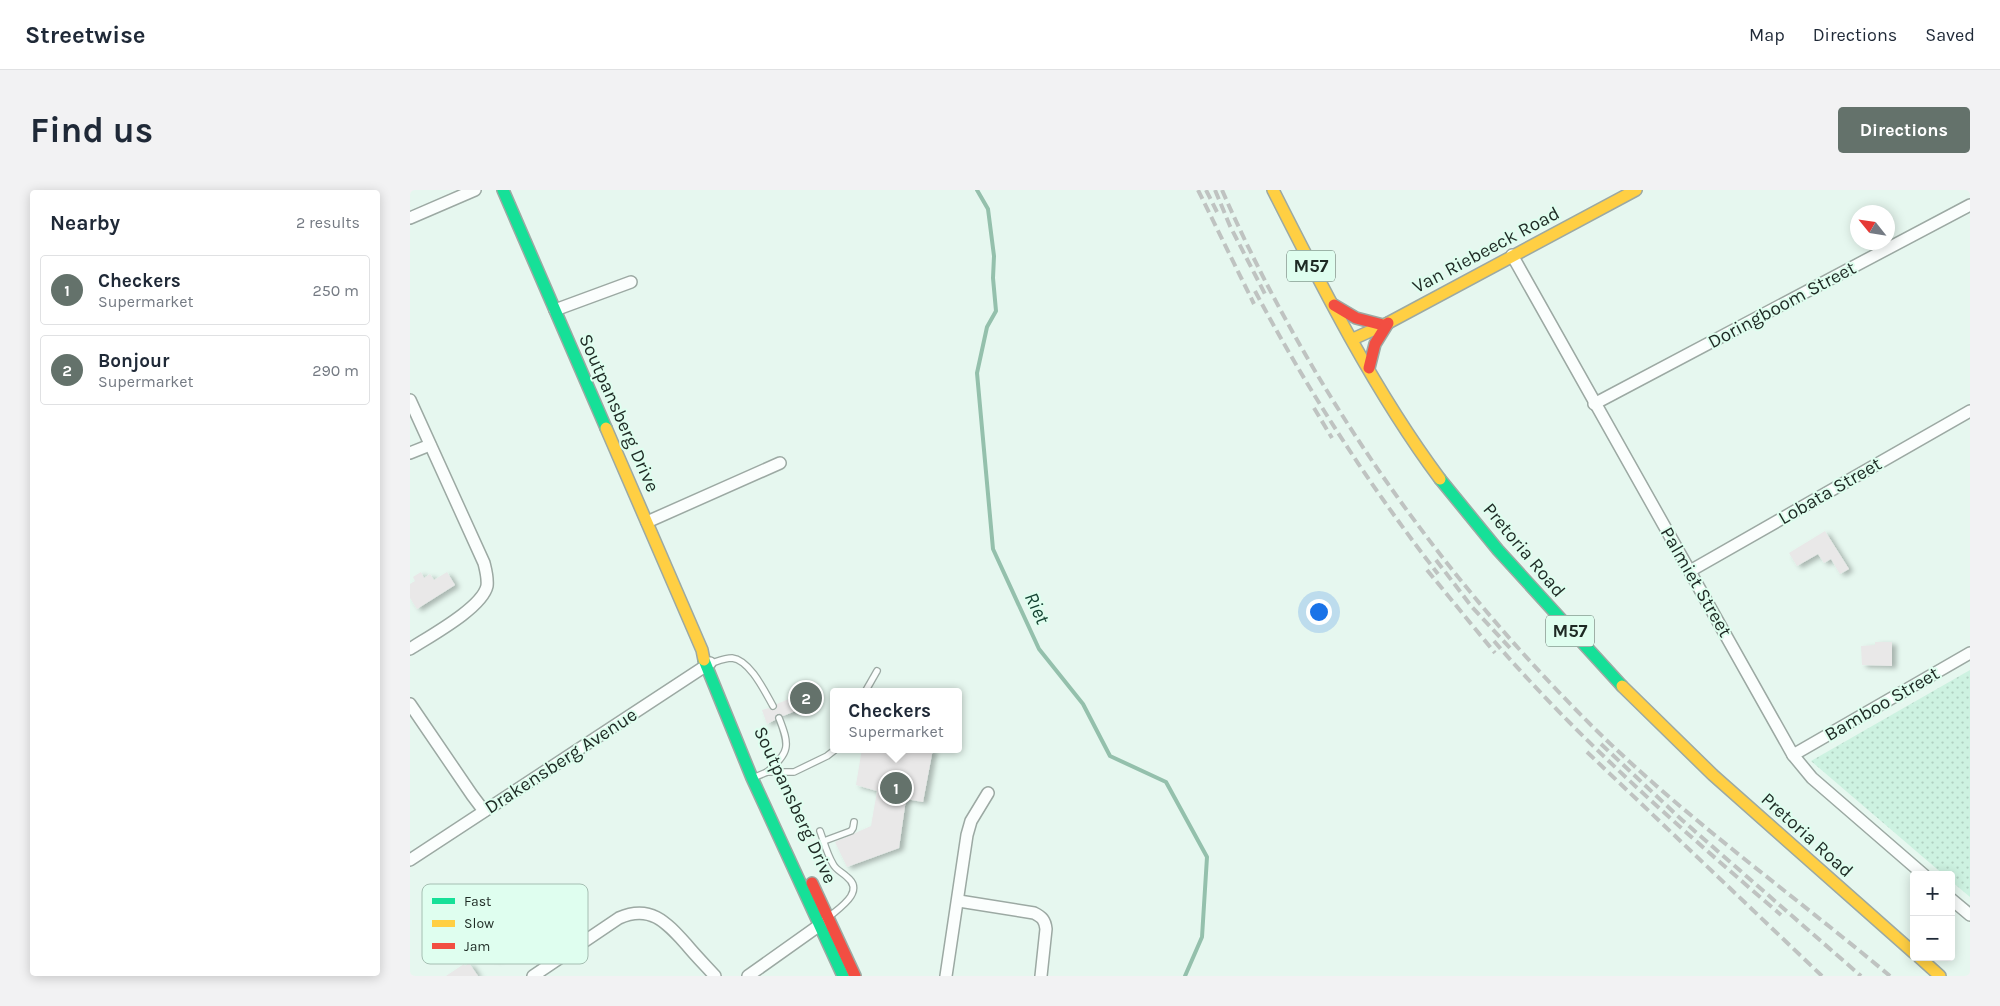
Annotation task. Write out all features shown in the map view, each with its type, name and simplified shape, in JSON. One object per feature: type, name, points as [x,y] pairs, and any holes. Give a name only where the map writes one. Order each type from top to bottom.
[{"type":"street","points":[[410,218],[475,190]]},
{"type":"street","name":"Soutpansberg Drive","points":[[503,190],[702,650],[760,775],[824,922],[843,976]]},
{"type":"street","name":"Pretoria Road","points":[[1273,190],[1318,280],[1389,402],[1439,477],[1498,550],[1614,678],[1713,775],[1910,949]]},
{"type":"street","name":"Van Riebeeck Road","points":[[1353,339],[1386,324],[1636,190]]},
{"type":"street","name":"Doringboom Street","points":[[1594,404],[1970,206]]},
{"type":"street","name":"Palmiet Street","points":[[1512,256],[1793,755],[1812,778],[1919,871]]},
{"type":"street","points":[[555,310],[631,282]]},
{"type":"street","points":[[1333,305],[1356,318],[1386,324],[1373,346],[1370,368]]},
{"type":"street","points":[[410,400],[484,563],[488,579],[479,601],[410,650]]},
{"type":"street","name":"Lobata Street","points":[[1690,571],[1970,411]]},
{"type":"street","points":[[410,453],[430,445]]},
{"type":"street","points":[[647,522],[780,463]]},
{"type":"street","name":"Bamboo Street","points":[[1793,755],[1970,653]]},
{"type":"street","name":"Drakensberg Avenue","points":[[410,860],[709,664]]},
{"type":"street","points":[[410,704],[484,811]]},
{"type":"street","points":[[946,976],[959,901],[967,835],[971,821],[988,793]]},
{"type":"street","points":[[959,901],[1034,913],[1041,917],[1046,922],[1041,976]]},
{"type":"street","points":[[1955,902],[1970,915]]},
{"type":"street","points":[[588,939],[628,914],[646,914],[662,920],[715,976]]},
{"type":"street","points":[[748,976],[824,922]]},
{"type":"street","name":"Soutpansberg Drive","points":[[824,922],[855,976]]},
{"type":"street","points":[[1923,961],[1940,976]]},
{"type":"street","points":[[533,976],[551,964]]},
{"type":"lane","points":[[709,664],[728,658],[740,661],[759,681],[773,706]]},
{"type":"lane","points":[[867,688],[877,671]]},
{"type":"lane","points":[[760,775],[780,760],[787,748],[780,718]]},
{"type":"lane","points":[[760,775],[794,772],[831,753]]},
{"type":"lane","points":[[824,841],[851,831],[854,828],[854,822]]},
{"type":"lane","points":[[820,831],[833,865],[850,879],[853,890],[846,903],[824,922]]},
{"type":"green space","points":[[1970,670],[1970,897],[1955,884],[1955,871],[1939,871],[1811,761]]},
{"type":"building","points":[[1825,531],[1849,569],[1840,574],[1831,559],[1824,563],[1818,554],[1797,566],[1789,553]]},
{"type":"building","points":[[421,572],[424,578],[430,574],[434,580],[447,572],[455,585],[417,609],[410,598],[410,584],[415,581],[413,577]]},
{"type":"building","points":[[1875,642],[1892,642],[1892,666],[1862,665],[1861,646],[1875,645]]},
{"type":"building","points":[[798,695],[803,708],[783,716],[777,714],[775,720],[767,724],[762,710],[769,708],[775,710],[777,704]]},
{"type":"building","points":[[861,753],[932,753],[923,802],[906,799],[899,848],[847,867],[835,842],[871,826],[877,791],[856,785]]},
{"type":"building","points":[[464,964],[465,966],[470,964],[478,976],[446,976]]},
{"type":"waterway","name":"Riet","points":[[977,190],[988,209],[994,256],[993,278],[996,311],[987,327],[977,373],[993,549],[1039,649],[1083,704],[1110,756],[1166,782],[1207,857],[1202,937],[1185,976]]},
{"type":"railway","points":[[1198,190],[1254,304]]},
{"type":"railway","points":[[1206,190],[1217,212]]},
{"type":"railway","points":[[1215,190],[1230,226],[1266,296]]},
{"type":"railway","points":[[1222,190],[1257,264],[1295,336],[1337,407],[1382,476],[1482,607],[1536,668],[1593,727],[1664,793],[1890,976]]},
{"type":"railway","points":[[1255,291],[1296,365],[1340,437],[1438,574]]},
{"type":"railway","points":[[1314,408],[1332,438]]},
{"type":"railway","points":[[1436,560],[1472,607],[1510,648]]},
{"type":"railway","points":[[1427,570],[1495,653]]},
{"type":"railway","points":[[1494,641],[1596,749],[1669,817],[1781,915]]},
{"type":"railway","points":[[1601,744],[1682,820],[1861,976]]},
{"type":"railway","points":[[1587,752],[1822,976]]},
{"type":"traffic: fast","points":[[503,190],[606,428]]},
{"type":"traffic: fast","points":[[1440,479],[1498,550],[1622,686]]},
{"type":"traffic: fast","points":[[704,660],[752,778],[843,976]]},
{"type":"traffic: slow","points":[[1273,190],[1330,301],[1372,375],[1393,411],[1440,479]]},
{"type":"traffic: slow","points":[[1353,339],[1388,323],[1636,190]]},
{"type":"traffic: slow","points":[[606,428],[702,650],[704,660]]},
{"type":"traffic: slow","points":[[1622,686],[1713,775],[1910,949]]},
{"type":"traffic: slow","points":[[1923,961],[1940,976]]},
{"type":"traffic: jam","points":[[1334,305],[1356,318],[1383,325]]},
{"type":"traffic: jam","points":[[1369,368],[1375,344],[1388,323]]},
{"type":"traffic: jam","points":[[812,883],[855,976]]},
{"type":"place","name":"Bonjour","points":[[806,698]]},
{"type":"place","name":"Checkers","points":[[896,788]]}]
